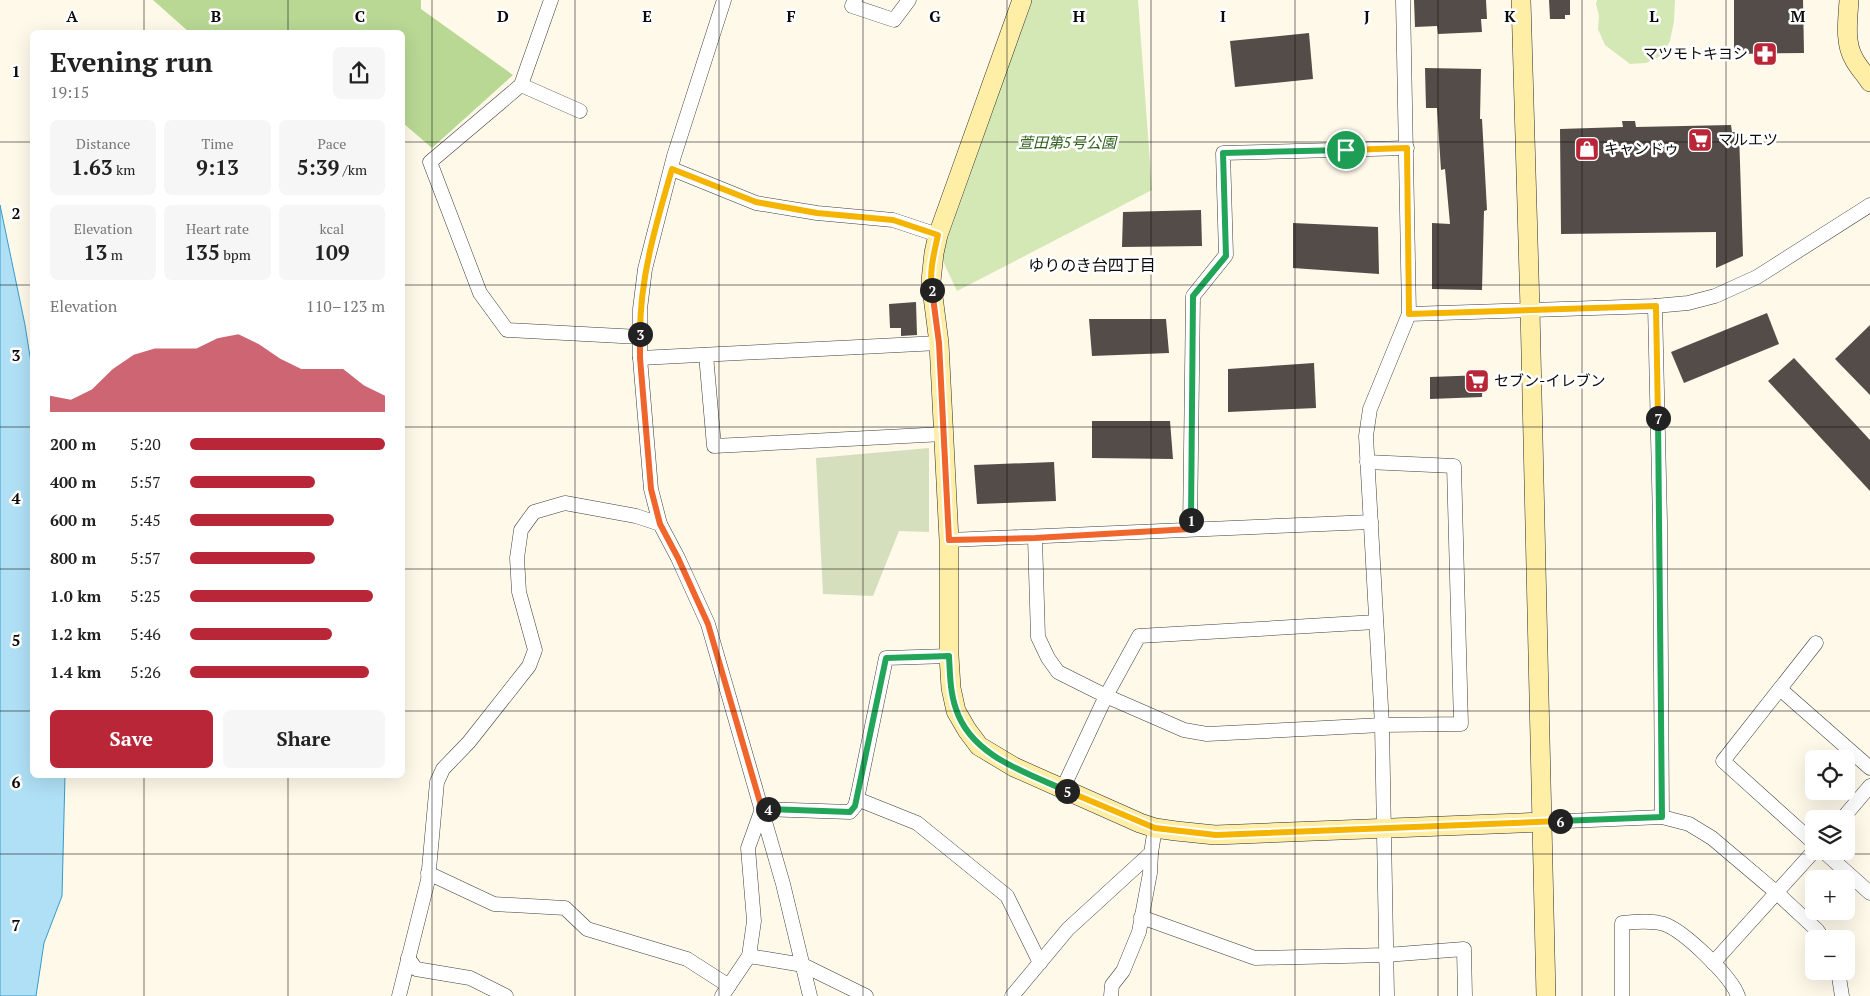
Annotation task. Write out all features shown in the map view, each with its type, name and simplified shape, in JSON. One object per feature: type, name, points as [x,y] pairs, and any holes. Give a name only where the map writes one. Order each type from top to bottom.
[{"type":"street","points":[[551,0],[521,86],[430,162],[480,293],[507,330],[640,338]]},
{"type":"street","points":[[724,0],[674,156],[645,269],[640,309],[640,358],[651,489],[660,524],[678,558],[708,624],[783,884],[810,996]]},
{"type":"street","points":[[855,0],[852,6],[894,20],[909,0]]},
{"type":"street","points":[[1022,0],[938,235],[931,281],[939,343],[944,434],[949,540],[949,656],[951,688],[956,711],[979,746],[1014,767],[1155,828],[1216,835],[1662,817],[1689,824],[1712,838],[1817,930]]},
{"type":"street","points":[[1388,996],[1382,725],[1366,436],[1370,409],[1409,314],[1403,0]]},
{"type":"street","points":[[1521,0],[1546,996]]},
{"type":"street","points":[[1849,0],[1847,34],[1849,45],[1853,57],[1870,82]]},
{"type":"street","points":[[521,86],[580,111]]},
{"type":"street","points":[[1190,529],[1193,296],[1226,256],[1223,153],[1407,148]]},
{"type":"street","points":[[672,169],[756,202],[817,213],[893,220],[938,235]]},
{"type":"street","points":[[1409,314],[1656,306],[1715,296],[1757,277],[1870,205]]},
{"type":"street","points":[[1656,306],[1662,817]]},
{"type":"street","points":[[640,358],[939,343]]},
{"type":"street","points":[[706,355],[714,446],[944,434]]},
{"type":"street","points":[[1035,538],[1038,637],[1048,658],[1058,672],[1106,696],[1184,730],[1207,734],[1382,725],[1461,724],[1454,466],[1367,462]]},
{"type":"street","points":[[399,996],[420,915],[428,873],[437,782],[443,769],[469,742],[529,666],[535,650],[519,592],[517,558],[521,530],[534,512],[565,503],[636,516],[660,524]]},
{"type":"street","points":[[949,540],[1035,538],[1190,529],[1371,522]]},
{"type":"street","points":[[1062,788],[1106,696],[1139,636],[1376,622]]},
{"type":"street","points":[[1805,835],[1723,761],[1816,643]]},
{"type":"street","points":[[762,809],[850,812],[855,806],[857,799],[886,658],[949,656]]},
{"type":"street","points":[[1780,689],[1870,768]]},
{"type":"street","points":[[1850,810],[1870,786]]},
{"type":"street","points":[[857,799],[917,823],[1007,896],[1040,963]]},
{"type":"street","points":[[428,873],[494,904],[564,908],[586,929],[687,959],[726,991],[749,956],[754,920],[748,848],[762,809]]},
{"type":"street","points":[[1111,996],[1112,985],[1123,971],[1139,932],[1150,873],[1150,854],[1155,828]]},
{"type":"street","points":[[1012,996],[1068,929],[1150,854]]},
{"type":"street","points":[[1713,963],[1806,860]]},
{"type":"street","points":[[1833,860],[1870,893]]},
{"type":"street","points":[[1142,917],[1255,958],[1386,955],[1464,949],[1465,996]]},
{"type":"street","points":[[1622,996],[1622,923],[1650,921],[1664,924],[1677,931],[1725,974],[1738,996]]},
{"type":"street","points":[[749,956],[803,966],[866,996]]},
{"type":"street","points":[[408,958],[416,968],[470,978],[506,996]]},
{"type":"street","points":[[1839,980],[1842,996]]},
{"type":"green space","points":[[153,0],[421,0],[421,9],[513,75],[432,148],[405,125],[405,30],[187,30]]},
{"type":"green space","name":"萱田第5号公園","points":[[1032,0],[1138,0],[1152,190],[957,291],[941,257]]},
{"type":"green space","points":[[1597,0],[1675,0],[1674,21],[1670,41],[1662,55],[1646,63],[1630,64],[1605,45],[1598,29]]},
{"type":"green space","points":[[929,448],[929,532],[899,531],[873,596],[823,594],[816,458]]},
{"type":"water","points":[[0,205],[30,356],[30,778],[65,778],[62,896],[44,943],[36,996],[0,996]]},
{"type":"building","points":[[1414,0],[1486,0],[1487,19],[1481,19],[1482,32],[1438,34],[1437,26],[1415,27]]},
{"type":"building","points":[[1549,0],[1570,0],[1570,15],[1565,15],[1565,19],[1550,19]]},
{"type":"building","points":[[1734,0],[1803,0],[1804,53],[1734,54]]},
{"type":"building","points":[[1309,33],[1313,79],[1235,87],[1230,41]]},
{"type":"building","points":[[1425,68],[1481,69],[1480,119],[1482,119],[1487,210],[1484,211],[1482,290],[1432,289],[1432,223],[1450,224],[1445,169],[1441,170],[1437,108],[1426,108]]},
{"type":"building","points":[[1622,121],[1635,121],[1636,127],[1731,125],[1732,132],[1739,132],[1743,256],[1716,268],[1716,232],[1561,234],[1560,129],[1623,127]]},
{"type":"building","points":[[1201,210],[1202,246],[1122,247],[1123,212]]},
{"type":"building","points":[[1293,223],[1378,227],[1379,274],[1293,268]]},
{"type":"building","points":[[916,302],[917,335],[901,336],[901,328],[890,328],[889,304]]},
{"type":"building","points":[[1767,313],[1779,344],[1684,383],[1671,352]]},
{"type":"building","points":[[1089,319],[1166,319],[1169,353],[1092,356]]},
{"type":"building","points":[[1870,325],[1870,395],[1835,359]]},
{"type":"building","points":[[1794,358],[1870,440],[1870,491],[1768,381]]},
{"type":"building","points":[[1314,363],[1316,408],[1228,412],[1228,369]]},
{"type":"building","points":[[1483,375],[1482,397],[1430,399],[1430,377]]},
{"type":"building","points":[[1092,421],[1170,421],[1173,459],[1092,458]]},
{"type":"building","points":[[1054,462],[1056,501],[977,504],[974,465]]},
{"type":"place","name":"マツモトキヨシ","points":[[1765,54]]},
{"type":"place","name":"マルエツ","points":[[1700,140]]},
{"type":"place","name":"キャンドゥ","points":[[1587,149]]},
{"type":"place","name":"セブン-イレブン","points":[[1477,381]]},
{"type":"district","name":"ゆりのき台四丁目","points":[[1092,265]]},
{"type":"route","points":[[1407,148],[1409,314],[1656,306],[1662,817],[1216,835],[1155,828],[1014,767],[979,746],[956,711],[951,688],[949,656],[886,658],[857,799],[855,806],[850,812],[762,809],[708,624],[678,558],[660,524],[651,489],[640,358],[640,309],[645,269],[672,169],[756,202],[817,213],[893,220],[938,235],[931,281],[939,343],[949,540],[1035,538],[1190,529],[1193,296],[1226,256],[1223,153],[1346,150],[1407,148]]}]
